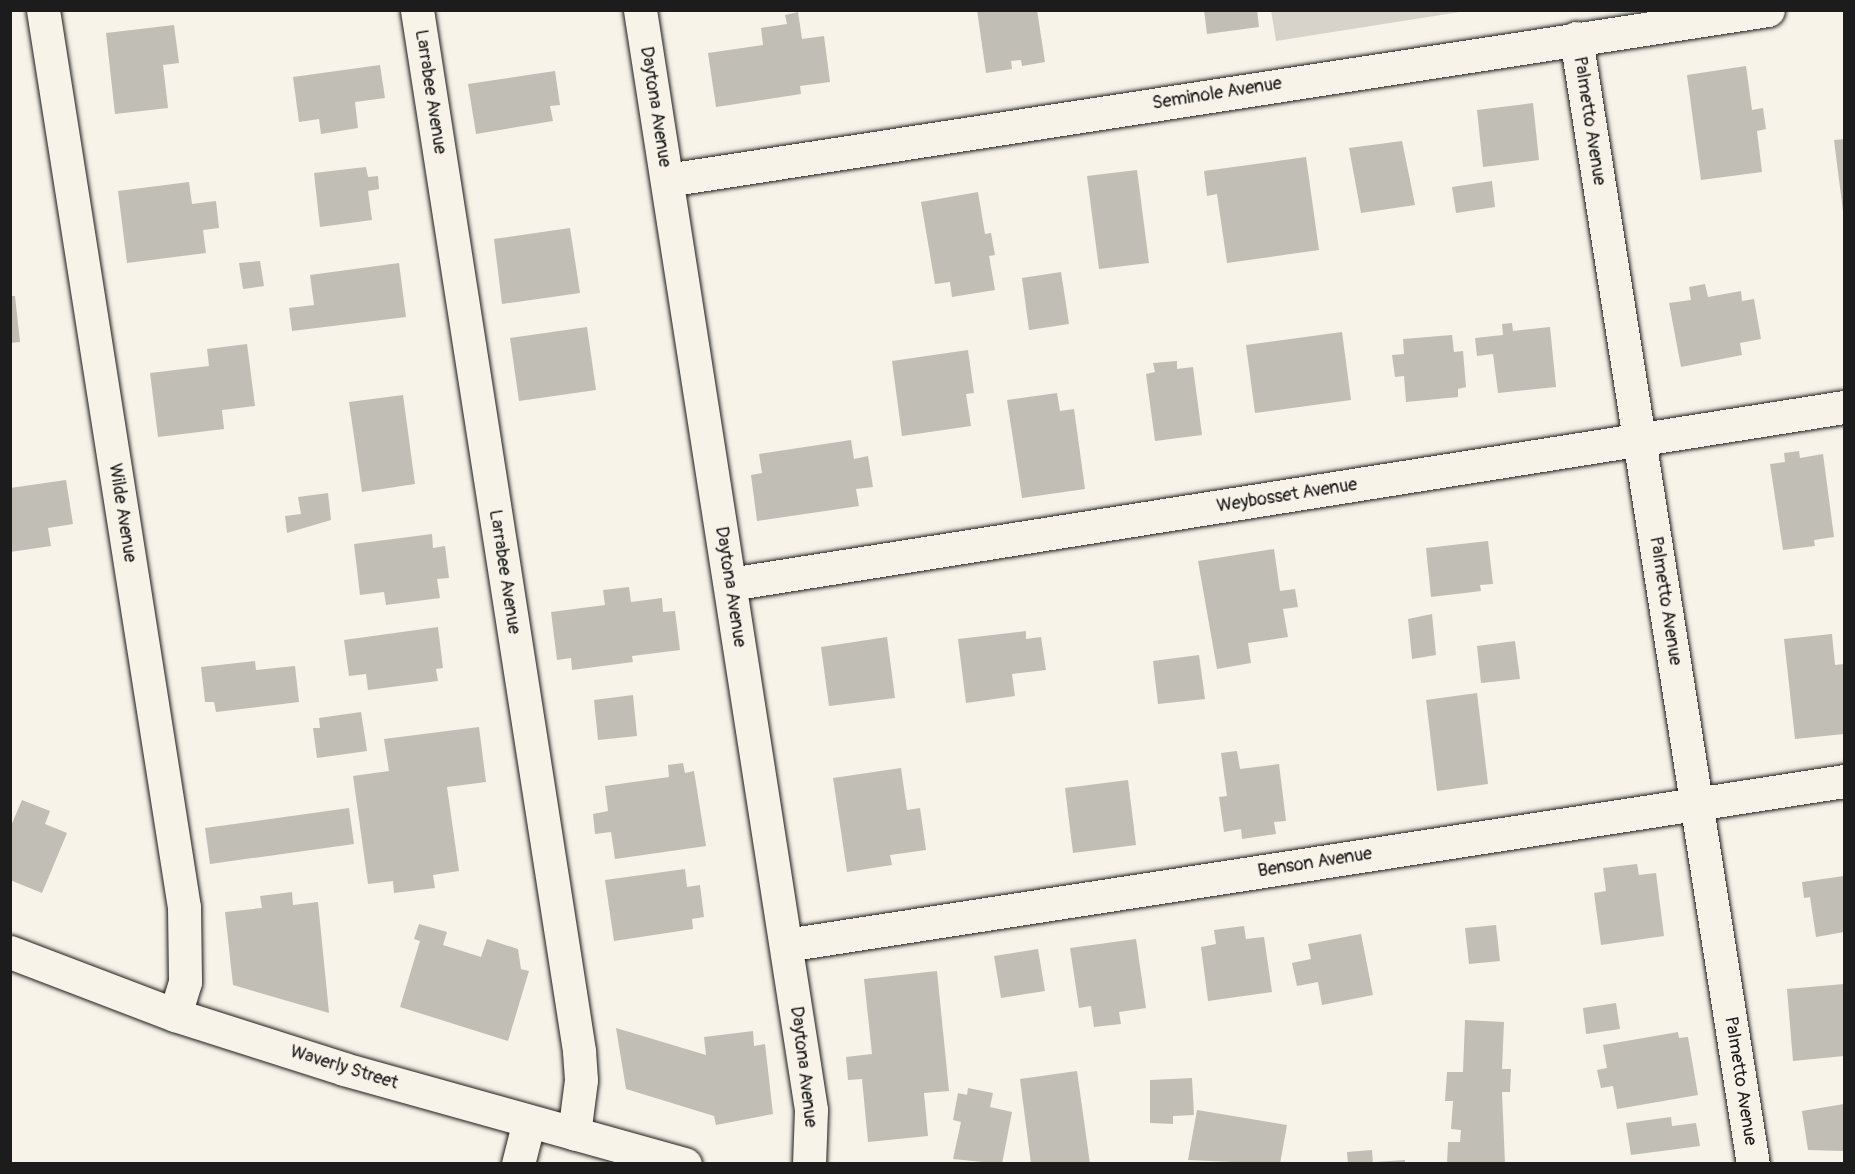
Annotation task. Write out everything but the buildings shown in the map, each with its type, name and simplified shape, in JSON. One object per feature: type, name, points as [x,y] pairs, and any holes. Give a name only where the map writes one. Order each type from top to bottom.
[{"type":"street","name":"Wilde Avenue","points":[[43,10],[184,907],[185,982],[175,1015]]},
{"type":"street","name":"Larrabee Avenue","points":[[417,10],[579,1051],[581,1080],[574,1134]]},
{"type":"street","name":"Daytona Avenue","points":[[640,10],[811,1110],[809,1164]]},
{"type":"street","name":"Seminole Avenue","points":[[667,180],[1768,10]]},
{"type":"street","name":"Palmetto Avenue","points":[[1576,38],[1753,1164]]},
{"type":"street","name":"Weybosset Avenue","points":[[729,584],[1845,406]]},
{"type":"street","name":"Benson Avenue","points":[[786,945],[1845,781]]},
{"type":"street","name":"Waverly Street","points":[[10,952],[175,1015],[529,1121],[685,1164]]},
{"type":"street","points":[[518,1164],[529,1121]]},
{"type":"shaded area","points":[[1271,10],[1466,10],[1466,11],[1276,41]]}]
